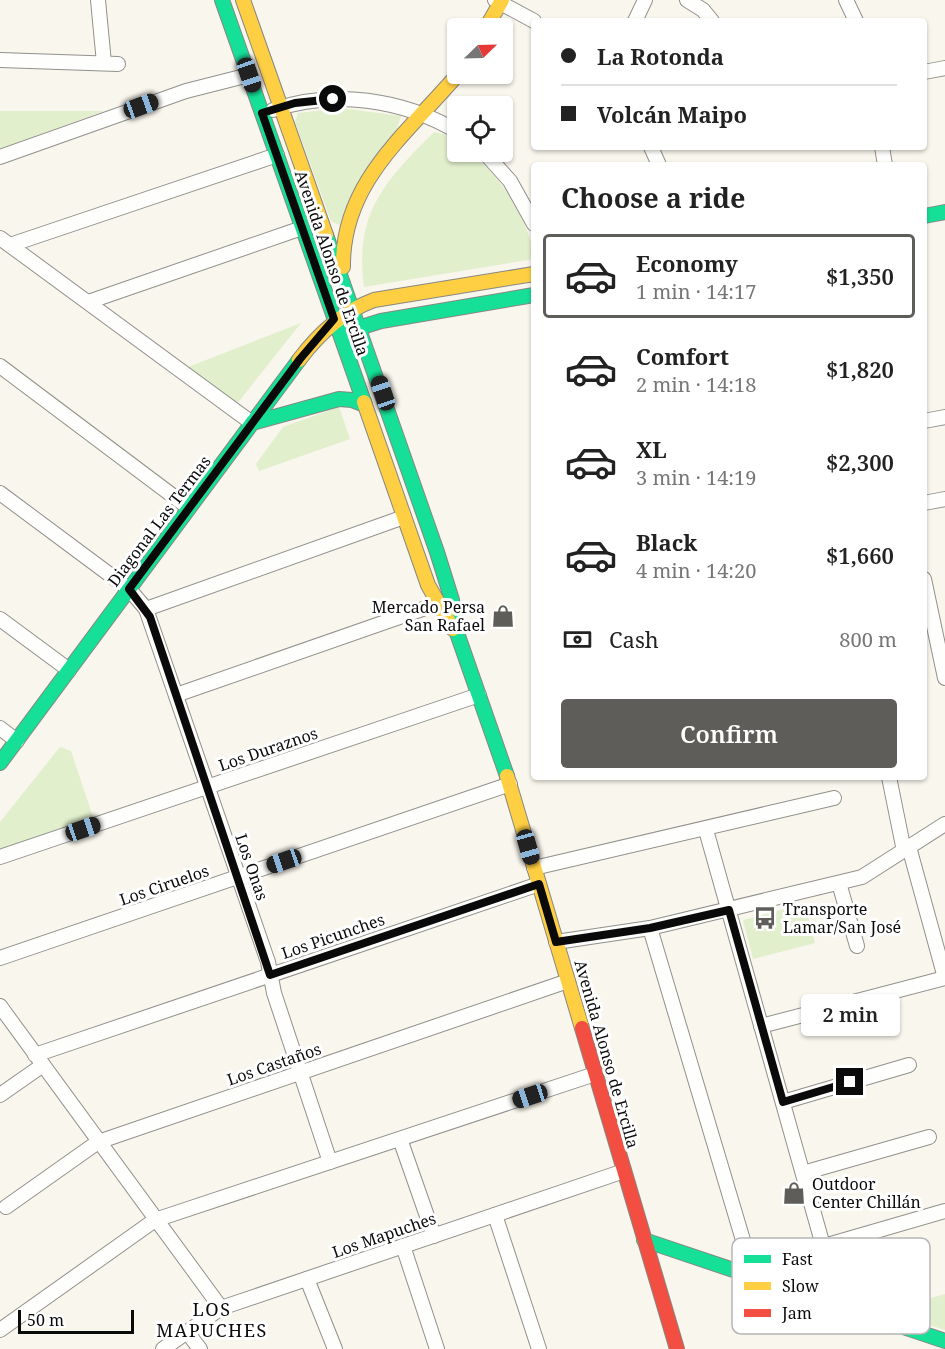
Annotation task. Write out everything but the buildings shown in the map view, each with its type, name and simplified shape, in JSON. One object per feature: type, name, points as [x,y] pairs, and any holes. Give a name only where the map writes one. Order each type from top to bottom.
[{"type":"main road","name":"Avenida Alonso de Ercilla","points":[[243,0],[360,327],[437,552],[452,600],[457,633],[510,784],[677,1349]]},
{"type":"main road","points":[[491,18],[499,1]]},
{"type":"main road","name":"Avenida Alonso de Ercilla","points":[[224,3],[404,517],[437,604],[457,633]]},
{"type":"main road","points":[[342,278],[345,230],[356,202],[373,172],[449,84]]},
{"type":"main road","points":[[927,215],[945,212]]},
{"type":"main road","name":"Diagonal Las Termas","points":[[0,764],[300,359],[334,319],[374,300],[531,274]]},
{"type":"main road","points":[[300,359],[340,335],[360,327],[531,296]]},
{"type":"main road","points":[[252,423],[267,422],[338,398],[354,399],[365,405]]},
{"type":"main road","points":[[644,1240],[732,1269]]},
{"type":"main road","points":[[924,1334],[945,1341]]},
{"type":"street","points":[[0,60],[111,64],[99,0]]},
{"type":"street","points":[[636,18],[645,0]]},
{"type":"street","points":[[687,0],[703,10],[710,18]]},
{"type":"street","points":[[846,0],[855,18]]},
{"type":"street","points":[[499,1],[531,19]]},
{"type":"street","points":[[927,71],[945,68]]},
{"type":"street","points":[[0,157],[186,91],[249,75]]},
{"type":"street","points":[[262,113],[314,100],[352,99],[392,105],[423,115],[447,127]]},
{"type":"street","points":[[5,241],[277,155]]},
{"type":"street","points":[[493,162],[510,181],[531,219]]},
{"type":"street","points":[[87,302],[302,228]]},
{"type":"street","points":[[5,241],[252,423]]},
{"type":"street","points":[[0,366],[189,508]]},
{"type":"street","points":[[927,421],[945,417]]},
{"type":"street","name":"Los Onas","points":[[0,493],[129,589],[146,609],[238,877],[330,1162]]},
{"type":"street","points":[[927,502],[945,499]]},
{"type":"street","points":[[146,609],[404,517]]},
{"type":"street","points":[[927,593],[945,678]]},
{"type":"street","points":[[176,695],[437,604]]},
{"type":"street","points":[[0,619],[69,670]]},
{"type":"street","name":"Los Duraznos","points":[[0,857],[479,695]]},
{"type":"street","points":[[0,728],[17,741]]},
{"type":"street","points":[[761,1026],[945,978],[906,849],[890,780]]},
{"type":"street","name":"Los Ciruelos","points":[[0,958],[510,784]]},
{"type":"street","points":[[534,868],[706,830],[834,798]]},
{"type":"street","points":[[556,942],[650,928],[862,877],[945,824]]},
{"type":"street","points":[[706,830],[822,1238]]},
{"type":"street","points":[[839,883],[857,946]]},
{"type":"street","name":"Los Picunches","points":[[0,1095],[39,1060],[270,975],[539,884]]},
{"type":"street","points":[[650,928],[740,1238]]},
{"type":"street","name":"Los Castaños","points":[[6,1207],[98,1142],[568,981]]},
{"type":"street","points":[[0,1006],[221,1308]]},
{"type":"street","points":[[783,1102],[909,1065]]},
{"type":"street","points":[[0,1330],[155,1220],[595,1074]]},
{"type":"street","points":[[803,1173],[930,1137]]},
{"type":"street","points":[[400,1139],[434,1236]]},
{"type":"street","name":"Los Mapuches","points":[[163,1349],[221,1308],[624,1172]]},
{"type":"street","points":[[852,1238],[945,1211]]},
{"type":"street","points":[[495,1215],[539,1349]]},
{"type":"street","points":[[403,1246],[437,1349]]},
{"type":"street","points":[[307,1279],[335,1349]]},
{"type":"street","points":[[187,1332],[200,1349]]},
{"type":"green space","points":[[341,108],[401,116],[395,135],[339,225],[331,221],[295,122],[298,113]]},
{"type":"green space","points":[[0,111],[104,111],[0,149]]},
{"type":"green space","points":[[434,132],[447,136],[447,162],[480,162],[508,194],[527,230],[531,243],[531,259],[364,287],[362,261],[364,238],[369,218],[388,183]]},
{"type":"green space","points":[[301,323],[236,405],[183,369]]},
{"type":"green space","points":[[339,407],[350,439],[259,471],[256,464],[283,427]]},
{"type":"green space","points":[[60,747],[71,751],[94,820],[0,852],[0,822]]},
{"type":"green space","points":[[805,904],[815,943],[753,959],[743,920]]},
{"type":"green space","points":[[945,1294],[945,1330],[930,1325],[930,1298]]},
{"type":"traffic: fast","points":[[222,0],[364,402]]},
{"type":"traffic: fast","points":[[927,215],[945,212]]},
{"type":"traffic: fast","points":[[326,235],[437,552],[452,600],[457,633],[507,776]]},
{"type":"traffic: fast","points":[[349,331],[381,321],[531,296]]},
{"type":"traffic: fast","points":[[0,763],[299,360]]},
{"type":"traffic: fast","points":[[252,423],[339,399],[352,400],[365,405]]},
{"type":"traffic: fast","points":[[644,1240],[732,1270]]},
{"type":"traffic: fast","points":[[924,1334],[945,1341]]},
{"type":"traffic: slow","points":[[243,0],[326,235]]},
{"type":"traffic: slow","points":[[492,18],[502,0]]},
{"type":"traffic: slow","points":[[343,267],[346,237],[353,209],[366,184],[399,139],[449,84]]},
{"type":"traffic: slow","points":[[299,360],[332,324],[374,300],[531,274]]},
{"type":"traffic: slow","points":[[364,402],[428,585],[453,629]]},
{"type":"traffic: slow","points":[[507,776],[582,1028]]},
{"type":"traffic: jam","points":[[582,1028],[677,1349]]},
{"type":"place","name":"Mercado Persa San Rafael","points":[[503,616]]},
{"type":"place","name":"Transporte Lamar/San José","points":[[765,918]]},
{"type":"place","name":"Outdoor Center Chillán","points":[[794,1193]]},
{"type":"district","name":"LOS MAPUCHES","points":[[212,1319]]},
{"type":"route","points":[[333,99],[295,103],[262,113],[334,319],[300,359],[129,589],[150,617],[268,962],[270,975],[539,884],[556,942],[650,928],[729,910],[783,1102],[850,1082]]}]
